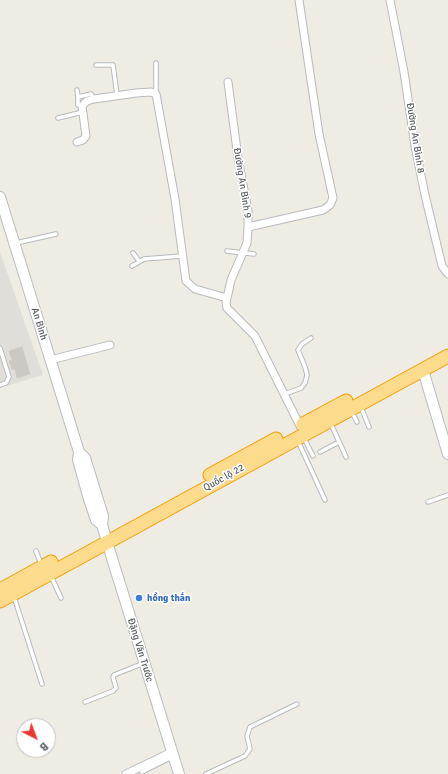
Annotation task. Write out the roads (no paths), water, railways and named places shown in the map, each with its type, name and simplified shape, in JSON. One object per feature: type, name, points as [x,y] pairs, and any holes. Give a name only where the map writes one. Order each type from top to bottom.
[{"type":"highway","name":"Quốc lộ 22","points":[[0,601],[13,594],[46,570],[105,534],[300,433],[448,346]]},
{"type":"highway","name":"Quốc lộ 22","points":[[300,433],[329,421],[448,356]]},
{"type":"highway","name":"Quốc lộ 22","points":[[0,590],[46,570]]},
{"type":"main road","name":"An Bình","points":[[0,197],[80,452],[78,460],[88,496],[96,520],[105,534]]},
{"type":"main road","points":[[423,370],[446,440],[448,454]]},
{"type":"main road","name":"Đặng Văn Trước","points":[[105,534],[179,774]]},
{"type":"street","points":[[248,227],[323,210],[330,205],[333,198],[319,134],[299,0]]},
{"type":"street","name":"Đường An Bình 8","points":[[390,0],[425,195],[442,266],[448,274]]},
{"type":"street","name":"Đường An Bình 9","points":[[227,298],[231,280],[241,253],[247,243],[248,227],[248,211],[238,158],[228,82]]},
{"type":"street","points":[[78,142],[83,140],[86,136],[83,112],[84,103],[94,99],[117,95],[151,92],[156,94],[175,199],[184,276],[190,286],[227,298],[227,308],[257,340],[285,394],[300,433]]},
{"type":"street","points":[[50,360],[110,344]]},
{"type":"street","points":[[126,774],[173,754]]},
{"type":"lane","points":[[156,63],[156,94]]},
{"type":"lane","points":[[96,65],[113,65],[117,95]]},
{"type":"lane","points":[[77,90],[78,105]]},
{"type":"lane","points":[[78,98],[91,94],[94,99]]},
{"type":"lane","points":[[58,118],[83,112]]},
{"type":"lane","points":[[15,244],[56,234]]},
{"type":"lane","points":[[227,251],[254,254]]},
{"type":"lane","points":[[132,253],[139,261]]},
{"type":"lane","points":[[132,266],[139,261],[182,256]]},
{"type":"lane","points":[[285,394],[302,388],[305,383],[307,375],[306,367],[298,350],[302,344],[311,338]]},
{"type":"lane","points":[[0,348],[9,377],[6,383],[0,385]]},
{"type":"lane","points":[[355,407],[357,422]]},
{"type":"lane","points":[[355,407],[369,427]]},
{"type":"lane","points":[[329,421],[346,457]]},
{"type":"lane","points":[[300,433],[313,456]]},
{"type":"lane","points":[[300,433],[324,500]]},
{"type":"lane","points":[[320,452],[339,442]]},
{"type":"lane","points":[[428,502],[448,495]]},
{"type":"lane","points":[[36,552],[61,598]]},
{"type":"lane","points":[[13,594],[42,684]]},
{"type":"lane","points":[[85,702],[113,691],[116,688],[113,677],[114,674],[145,663]]},
{"type":"lane","points":[[206,774],[245,756],[250,749],[247,736],[250,727],[298,704]]},
{"type":"lane","points":[[142,772],[173,754]]},
{"type":"place","name":"hồng thắn","points":[[139,598]]}]
